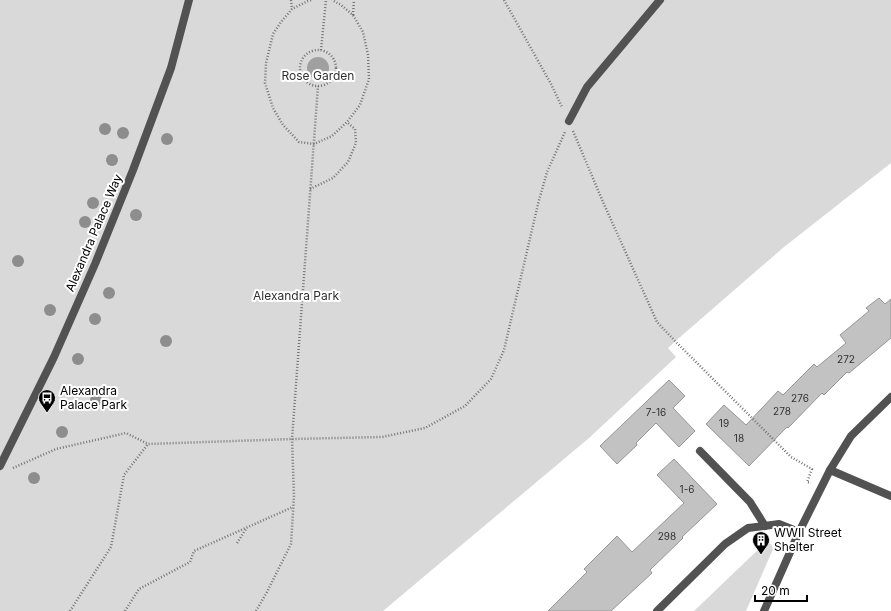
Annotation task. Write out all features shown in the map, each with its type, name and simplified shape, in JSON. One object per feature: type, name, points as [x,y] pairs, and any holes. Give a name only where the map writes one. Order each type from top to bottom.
[{"type":"street","name":"Alexandra Palace Way","points":[[0,466],[54,357],[95,264],[130,178],[171,68],[189,0]]},
{"type":"street","points":[[569,121],[587,87],[660,0]]},
{"type":"street","points":[[764,611],[799,532],[830,470],[851,436],[891,397]]},
{"type":"street","points":[[700,451],[750,502],[765,526]]},
{"type":"street","points":[[830,470],[891,496]]},
{"type":"street","points":[[656,611],[725,544],[748,528],[780,524],[799,532]]},
{"type":"path","points":[[291,0],[292,9]]},
{"type":"path","points":[[311,0],[292,9],[273,34],[266,63],[265,83],[273,108],[283,126],[299,142],[314,144],[332,136],[347,122],[360,105],[369,79],[368,55],[363,32],[353,15],[332,0]]},
{"type":"path","points":[[321,50],[326,0]]},
{"type":"path","points":[[353,15],[354,0]]},
{"type":"path","points":[[504,0],[551,84],[569,121],[603,202],[657,322],[791,457],[812,468],[807,482],[811,483]]},
{"type":"path","points":[[315,50],[325,50],[334,58],[337,66],[336,73],[331,82],[318,86],[305,81],[300,68],[301,61],[309,52],[315,50]]},
{"type":"path","points":[[256,611],[291,544],[294,496],[292,439],[318,86]]},
{"type":"path","points":[[11,469],[56,449],[126,433],[148,444],[382,437],[425,428],[464,406],[491,379],[504,350],[538,204],[547,172],[569,121]]},
{"type":"path","points":[[310,189],[333,178],[348,162],[356,143],[355,129],[347,122]]},
{"type":"path","points":[[70,611],[111,547],[124,476],[148,444]]},
{"type":"path","points":[[125,611],[139,589],[190,562],[194,551],[293,508]]},
{"type":"path","points":[[237,543],[247,528]]},
{"type":"green space","name":"Alexandra Park","points":[[0,0],[891,0],[891,163],[784,247],[679,338],[668,348],[676,357],[589,438],[383,611],[0,611]]},
{"type":"green space","points":[[765,543],[771,544],[773,549],[746,611],[694,611]]},
{"type":"shaded area","points":[[318,57],[326,60],[329,68],[326,76],[318,79],[310,76],[307,68],[310,60]]},
{"type":"building","points":[[879,298],[885,304],[891,299],[891,338],[849,373],[847,372],[824,395],[822,393],[749,466],[706,424],[724,405],[746,425],[778,391],[783,395],[814,364],[817,367],[846,343],[840,335],[869,311],[866,308]]},
{"type":"building","points":[[669,380],[685,396],[673,408],[695,431],[679,447],[656,423],[636,443],[637,445],[617,464],[600,446]]},
{"type":"building","points":[[674,459],[717,504],[650,570],[652,573],[611,611],[548,611],[587,572],[584,569],[617,536],[632,552],[684,503],[657,475]]},
{"type":"place","name":"Alexandra Palace Park","points":[[47,413]]},
{"type":"place","name":"WWII Street Shelter","points":[[761,555]]},
{"type":"park label","name":"Rose Garden","points":[[318,76]]}]
